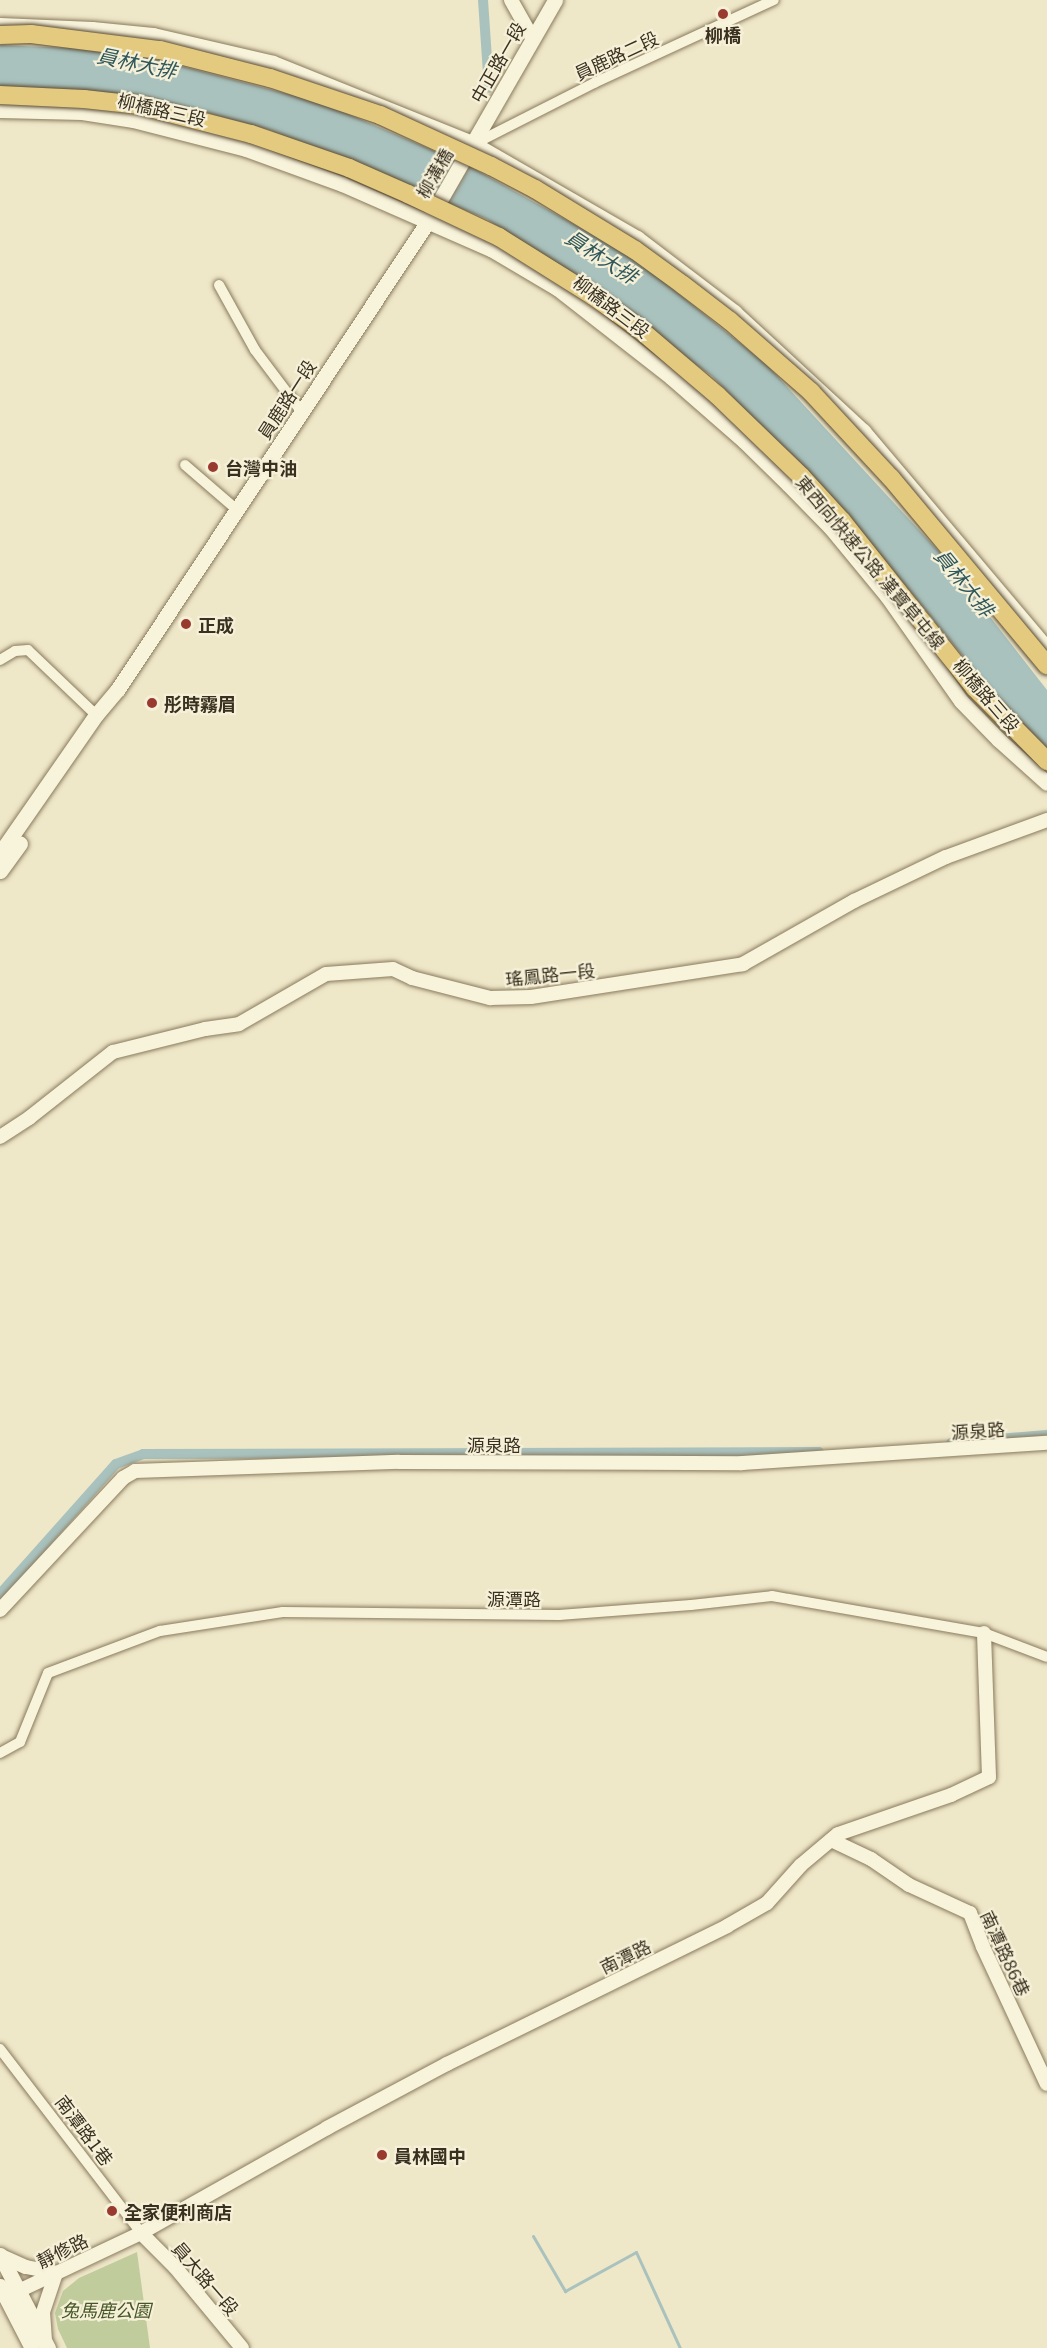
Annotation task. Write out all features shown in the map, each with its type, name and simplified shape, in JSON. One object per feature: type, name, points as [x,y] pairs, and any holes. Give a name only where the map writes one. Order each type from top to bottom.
[{"type":"highway","points":[[0,35],[31,34],[160,50],[270,78],[380,115],[535,189],[635,250],[683,285],[730,321],[811,392],[891,478],[1047,665]]},
{"type":"highway","name":"東西向快速公路 漢寶草屯線","points":[[0,95],[84,99],[138,105],[251,134],[349,168],[499,237],[593,296],[637,327],[717,395],[801,476],[842,521],[975,688],[1047,761]]},
{"type":"main road","name":"中正路一段","points":[[474,144],[555,0]]},
{"type":"main road","points":[[0,25],[92,29],[153,35],[273,63],[474,144],[637,238],[734,312],[863,431],[1047,649]]},
{"type":"main road","name":"柳橋路三段","points":[[0,110],[82,112],[133,120],[235,146],[342,184],[428,221],[491,249],[557,288],[628,341],[744,441],[831,528],[887,596],[961,701],[999,740],[1047,783]]},
{"type":"main road","name":"柳溝橋","points":[[428,221],[474,144]]},
{"type":"main road","name":"員鹿路一段","points":[[0,853],[96,716],[118,689],[428,221]]},
{"type":"main road","name":"員鹿路一段","points":[[0,871],[107,715],[118,689]]},
{"type":"main road","points":[[0,2255],[6,2293],[42,2347]]},
{"type":"street","points":[[512,0],[533,39]]},
{"type":"street","name":"員鹿路二段","points":[[474,144],[594,83],[774,0]]},
{"type":"street","points":[[219,285],[255,350],[301,411]]},
{"type":"street","points":[[185,465],[236,509]]},
{"type":"street","points":[[0,660],[15,651],[28,650],[96,716]]},
{"type":"street","name":"瑤鳳路一段","points":[[0,1137],[29,1118],[113,1052],[205,1029],[239,1024],[326,974],[393,969],[412,978],[490,998],[531,997],[743,964],[854,901],[946,857],[1047,820]]},
{"type":"street","name":"源泉路","points":[[0,1610],[123,1478],[135,1471],[399,1462],[742,1463],[1047,1443]]},
{"type":"street","name":"源潭路","points":[[0,1753],[20,1742],[48,1673],[160,1631],[283,1612],[559,1615],[772,1596],[984,1633],[1047,1657]]},
{"type":"street","name":"南潭路","points":[[141,2233],[327,2128],[447,2064],[727,1926],[767,1903],[801,1865],[838,1834],[951,1795],[989,1777],[984,1633]]},
{"type":"street","name":"南潭路86巷","points":[[831,1840],[871,1859],[909,1886],[970,1913],[983,1947],[1047,2084]]},
{"type":"street","name":"南潭路1巷","points":[[0,2049],[141,2233]]},
{"type":"street","name":"靜修路","points":[[6,2293],[56,2273],[141,2233]]},
{"type":"street","name":"員大路一段","points":[[141,2233],[175,2267],[242,2348]]},
{"type":"street","points":[[0,2255],[26,2267],[56,2273],[43,2312],[42,2347]]},
{"type":"green space","name":"兔馬鹿公園","points":[[137,2252],[150,2348],[67,2348],[58,2329],[55,2313],[63,2291],[79,2278]]},
{"type":"water","name":"員林大排","points":[[0,45],[70,48],[154,59],[322,103],[467,165],[633,257],[767,365],[942,555],[1047,690],[1047,753],[1034,743],[847,514],[712,376],[487,219],[270,130],[143,95],[0,88]]},
{"type":"waterway","points":[[483,0],[489,88]]},
{"type":"waterway","points":[[951,1443],[1047,1435]]},
{"type":"waterway","points":[[0,1594],[116,1464],[143,1454],[819,1452]]},
{"type":"waterway","points":[[533,2236],[565,2291],[636,2252],[680,2348]]},
{"type":"place","name":"柳橋","points":[[723,14]]},
{"type":"place","name":"台灣中油","points":[[213,467]]},
{"type":"place","name":"正成","points":[[186,624]]},
{"type":"place","name":"彤時霧眉","points":[[152,703]]},
{"type":"place","name":"員林國中","points":[[382,2155]]},
{"type":"place","name":"全家便利商店","points":[[112,2211]]}]
